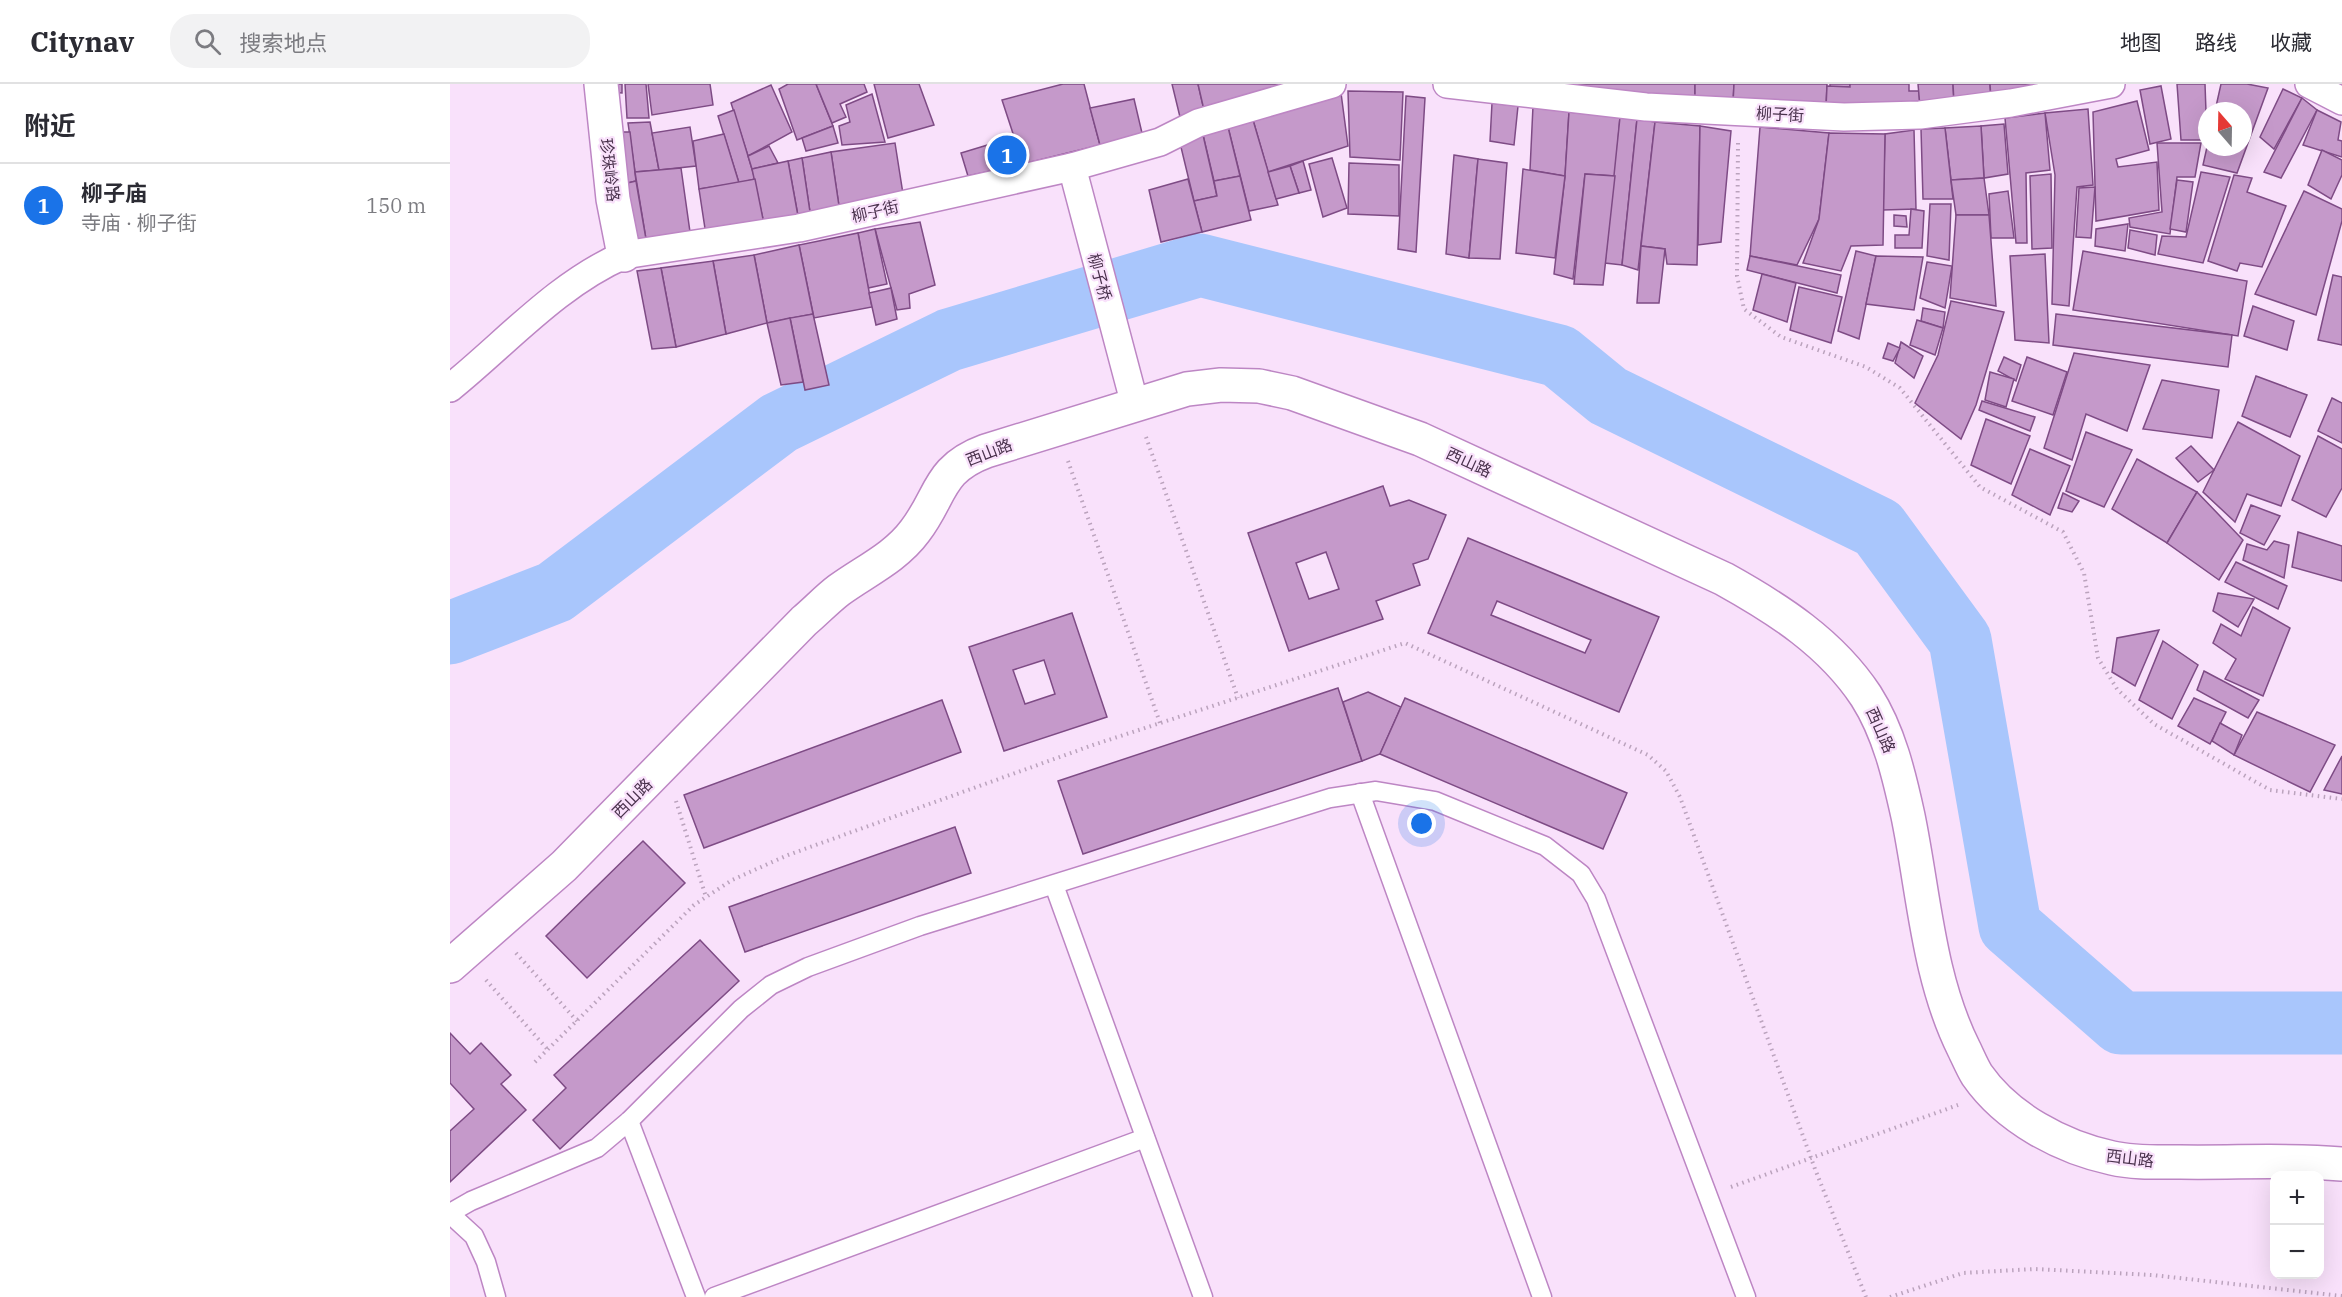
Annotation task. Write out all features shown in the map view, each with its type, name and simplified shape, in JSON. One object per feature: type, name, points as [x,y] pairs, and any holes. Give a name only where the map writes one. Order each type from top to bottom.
[{"type":"street","name":"珍珠岭路","points":[[601,84],[613,199],[624,255]]},
{"type":"street","name":"柳子街","points":[[450,388],[554,297],[598,267],[624,255],[799,228],[1072,167],[1160,142],[1198,123],[1332,84]]},
{"type":"street","name":"柳子街","points":[[1447,84],[1646,106],[1844,117],[1920,115],[2011,103],[2111,84]]},
{"type":"street","points":[[2309,84],[2342,101]]},
{"type":"street","name":"柳子桥","points":[[1072,167],[1135,405]]},
{"type":"street","name":"西山路","points":[[456,957],[564,866],[804,621],[838,591],[899,550],[916,530],[955,466],[968,458],[1187,389],[1221,385],[1259,386],[1292,393],[1420,439],[1702,569],[1765,602],[1803,628],[1838,661],[1866,697],[1886,735],[1899,776],[1935,968],[1952,1024],[1977,1075],[2011,1112],[2056,1139],[2112,1158],[2162,1162],[2342,1164]]},
{"type":"lane","points":[[496,1297],[486,1262],[474,1236],[450,1214],[471,1201],[597,1148],[629,1121],[741,1009],[771,985],[807,968],[920,926],[1330,798],[1376,791],[1436,801],[1545,846],[1581,874],[1596,899],[1746,1297]]},
{"type":"lane","points":[[1360,793],[1542,1297]]},
{"type":"lane","points":[[1054,885],[1203,1297]]},
{"type":"lane","points":[[629,1121],[696,1297]]},
{"type":"lane","points":[[714,1297],[1145,1138]]},
{"type":"path","points":[[1739,112],[1737,276],[1744,309],[1781,337],[1866,367],[1900,388],[1980,487],[2063,532],[2084,573],[2098,658],[2117,688],[2154,724],[2270,790],[2342,799]]},
{"type":"path","points":[[1135,405],[1238,698]]},
{"type":"path","points":[[1057,429],[1160,723]]},
{"type":"path","points":[[535,1062],[658,938],[694,905],[732,880],[788,855],[1160,723],[1405,643],[1648,755],[1666,771],[1680,797],[1811,1157],[1866,1297]]},
{"type":"path","points":[[664,764],[706,897]]},
{"type":"path","points":[[542,982],[576,1021]]},
{"type":"path","points":[[512,1010],[548,1050]]},
{"type":"path","points":[[1708,1195],[1994,1093]]},
{"type":"path","points":[[1890,1297],[1964,1273],[2035,1269],[2152,1275],[2342,1296]]},
{"type":"building","points":[[607,84],[622,84],[622,93],[607,92]]},
{"type":"building","points":[[625,84],[646,84],[649,118],[627,118]]},
{"type":"building","points":[[648,84],[710,84],[713,105],[652,115]]},
{"type":"building","points":[[788,84],[816,84],[833,126],[797,140],[779,89]]},
{"type":"building","points":[[816,84],[864,84],[867,92],[840,104],[846,117],[832,123]]},
{"type":"building","points":[[874,84],[919,84],[934,125],[888,138]]},
{"type":"building","points":[[1063,84],[1084,84],[1100,145],[1023,164],[1002,100]]},
{"type":"building","points":[[1172,84],[1198,84],[1204,110],[1180,117]]},
{"type":"building","points":[[1198,84],[1278,84],[1280,92],[1204,110]]},
{"type":"building","points":[[1562,84],[1695,84],[1695,100]]},
{"type":"building","points":[[1695,84],[1734,84],[1733,103],[1695,100]]},
{"type":"building","points":[[1734,84],[1827,84],[1826,107],[1733,103]]},
{"type":"building","points":[[1830,84],[1850,84],[1850,87],[1830,87]]},
{"type":"building","points":[[1850,84],[1909,84],[1909,91],[1919,91],[1920,107],[1826,107],[1827,86],[1850,87]]},
{"type":"building","points":[[1918,84],[1953,84],[1954,103],[1920,107]]},
{"type":"building","points":[[1953,84],[1990,84],[1991,99],[1954,103]]},
{"type":"building","points":[[1990,84],[2045,84],[1991,99]]},
{"type":"building","points":[[2177,84],[2205,84],[2206,102],[2198,102],[2198,140],[2181,140]]},
{"type":"building","points":[[2221,84],[2247,84],[2268,88],[2252,132],[2252,102],[2217,102]]},
{"type":"building","points":[[771,85],[792,132],[748,156],[731,103]]},
{"type":"building","points":[[2161,86],[2171,139],[2150,144],[2140,90]]},
{"type":"building","points":[[2283,89],[2302,98],[2274,149],[2260,137]]},
{"type":"building","points":[[1348,91],[1403,92],[1400,160],[1350,157]]},
{"type":"building","points":[[1341,93],[1348,146],[1268,172],[1253,120]]},
{"type":"building","points":[[872,94],[885,142],[842,145],[839,126],[850,122],[846,105]]},
{"type":"building","points":[[1406,96],[1425,98],[1416,252],[1398,249]]},
{"type":"building","points":[[2302,98],[2317,110],[2281,178],[2264,172]]},
{"type":"building","points":[[1134,99],[1142,133],[1100,145],[1090,108]]},
{"type":"building","points":[[2137,101],[2149,150],[2116,159],[2118,167],[2157,162],[2159,210],[2096,221],[2093,112]]},
{"type":"building","points":[[1492,103],[1518,106],[1514,145],[1490,141]]},
{"type":"building","points":[[1533,106],[1569,112],[1565,176],[1530,170]]},
{"type":"building","points":[[2088,109],[2093,185],[2077,187],[2069,306],[2052,304],[2055,175],[2045,113]]},
{"type":"building","points":[[734,110],[755,179],[739,183],[718,116]]},
{"type":"building","points":[[2317,110],[2341,122],[2338,140],[2342,141],[2342,157],[2303,145]]},
{"type":"building","points":[[1569,112],[1620,117],[1615,176],[1585,174],[1573,279],[1554,274],[1565,176]]},
{"type":"building","points":[[2045,113],[2050,170],[2026,173],[2027,243],[2016,243],[2005,118]]},
{"type":"building","points":[[1620,117],[1637,119],[1622,265],[1605,263]]},
{"type":"building","points":[[1637,119],[1655,122],[1638,270],[1622,265]]},
{"type":"building","points":[[1253,120],[1278,205],[1249,211],[1228,127]]},
{"type":"building","points":[[650,122],[659,170],[635,172],[628,123]]},
{"type":"building","points":[[1655,122],[1700,126],[1697,265],[1667,264],[1665,249],[1641,246]]},
{"type":"building","points":[[2004,124],[2008,174],[1984,178],[1981,126]]},
{"type":"building","points":[[833,126],[838,143],[806,151],[802,138]]},
{"type":"building","points":[[1700,126],[1731,131],[1721,242],[1698,245]]},
{"type":"building","points":[[1981,126],[1984,178],[1951,180],[1945,128]]},
{"type":"building","points":[[690,127],[696,166],[659,170],[652,133]]},
{"type":"building","points":[[1228,127],[1240,176],[1214,181],[1203,135]]},
{"type":"building","points":[[1760,127],[1829,133],[1819,219],[1797,265],[1750,256]]},
{"type":"building","points":[[1945,128],[1953,199],[1923,199],[1921,129]]},
{"type":"building","points":[[1914,130],[1916,209],[1883,210],[1885,134]]},
{"type":"building","points":[[609,132],[630,132],[636,181],[615,186]]},
{"type":"building","points":[[1829,133],[1885,134],[1883,245],[1851,246],[1841,271],[1803,263],[1819,219]]},
{"type":"building","points":[[724,134],[739,183],[699,189],[693,141]]},
{"type":"building","points":[[1203,135],[1217,196],[1194,201],[1180,143]]},
{"type":"building","points":[[1014,137],[1023,164],[968,176],[961,153]]},
{"type":"building","points":[[895,143],[903,194],[839,206],[831,152]]},
{"type":"building","points":[[2157,143],[2198,143],[2199,156],[2195,177],[2177,177],[2170,234],[2130,227],[2129,218],[2162,212]]},
{"type":"building","points":[[769,146],[778,163],[752,169],[748,156]]},
{"type":"building","points":[[2322,150],[2342,160],[2342,175],[2331,199],[2308,185]]},
{"type":"building","points":[[831,152],[839,206],[810,212],[802,158]]},
{"type":"building","points":[[1454,155],[1478,159],[1469,258],[1446,254]]},
{"type":"building","points":[[2205,156],[2243,156],[2237,173],[2203,165]]},
{"type":"building","points":[[802,158],[810,212],[798,216],[788,161]]},
{"type":"building","points":[[1332,158],[1347,208],[1323,217],[1309,164]]},
{"type":"building","points":[[1478,159],[1507,163],[1500,259],[1469,258]]},
{"type":"building","points":[[788,161],[798,216],[764,224],[752,169]]},
{"type":"building","points":[[1303,161],[1311,190],[1299,193],[1290,166]]},
{"type":"building","points":[[1349,163],[1399,165],[1399,216],[1348,214]]},
{"type":"building","points":[[1290,166],[1299,193],[1276,199],[1268,172]]},
{"type":"building","points":[[681,168],[690,232],[646,239],[635,172]]},
{"type":"building","points":[[1523,169],[1565,176],[1555,258],[1516,253]]},
{"type":"building","points":[[2201,172],[2230,177],[2203,263],[2158,254],[2162,236],[2186,237]]},
{"type":"building","points":[[1585,174],[1615,176],[1603,285],[1574,284]]},
{"type":"building","points":[[2051,174],[2052,248],[2032,249],[2030,176]]},
{"type":"building","points":[[2234,175],[2252,178],[2247,192],[2286,206],[2262,267],[2240,263],[2237,271],[2208,261]]},
{"type":"building","points":[[1240,176],[1251,220],[1202,232],[1194,201],[1217,196],[1214,181]]},
{"type":"building","points":[[1984,178],[1989,215],[1956,215],[1951,180]]},
{"type":"building","points":[[755,179],[764,224],[706,235],[699,189]]},
{"type":"building","points":[[1188,179],[1202,232],[1161,242],[1149,190]]},
{"type":"building","points":[[2177,180],[2193,182],[2186,232],[2170,229]]},
{"type":"building","points":[[636,181],[646,239],[629,241],[619,185]]},
{"type":"building","points":[[2095,187],[2091,238],[2076,237],[2079,188]]},
{"type":"building","points":[[2008,191],[2014,238],[1991,238],[1989,194]]},
{"type":"building","points":[[2304,191],[2342,209],[2342,221],[2316,315],[2255,294]]},
{"type":"building","points":[[1930,204],[1951,204],[1949,260],[1927,256]]},
{"type":"building","points":[[1911,209],[1924,211],[1922,248],[1895,248],[1895,235],[1909,235]]},
{"type":"building","points":[[1894,215],[1906,216],[1907,227],[1894,226]]},
{"type":"building","points":[[1956,215],[1989,215],[1996,306],[1950,298]]},
{"type":"building","points":[[920,222],[935,285],[909,294],[910,308],[897,310],[875,229]]},
{"type":"building","points":[[2128,224],[2125,251],[2095,246],[2096,229]]},
{"type":"building","points":[[875,229],[887,284],[868,288],[858,233]]},
{"type":"building","points":[[2130,230],[2157,235],[2155,255],[2128,248]]},
{"type":"building","points":[[858,233],[872,307],[814,318],[799,245]]},
{"type":"building","points":[[799,245],[813,314],[767,323],[754,255]]},
{"type":"building","points":[[1641,246],[1665,249],[1659,303],[1637,303]]},
{"type":"building","points":[[1856,251],[1876,256],[1859,339],[1838,331]]},
{"type":"building","points":[[2083,251],[2247,281],[2238,336],[2073,310]]},
{"type":"building","points":[[2045,254],[2049,343],[2015,340],[2010,256]]},
{"type":"building","points":[[754,255],[767,323],[726,334],[713,261]]},
{"type":"building","points":[[1750,256],[1841,275],[1837,293],[1747,270]]},
{"type":"building","points":[[1876,256],[1923,257],[1914,310],[1866,304]]},
{"type":"building","points":[[713,261],[726,334],[676,347],[661,268]]},
{"type":"building","points":[[1927,262],[1952,266],[1945,308],[1920,298]]},
{"type":"building","points":[[661,268],[676,347],[652,349],[637,271]]},
{"type":"building","points":[[1762,274],[1796,283],[1787,322],[1753,310]]},
{"type":"building","points":[[2333,275],[2342,277],[2342,345],[2318,340]]},
{"type":"building","points":[[1799,287],[1842,297],[1831,343],[1790,330]]},
{"type":"building","points":[[891,288],[897,319],[876,325],[869,293]]},
{"type":"building","points":[[1951,301],[2004,312],[1976,405],[1961,439],[1915,403],[1938,355]]},
{"type":"building","points":[[2253,306],[2294,321],[2287,350],[2244,336]]},
{"type":"building","points":[[1923,308],[1945,312],[1943,328],[1921,321]]},
{"type":"building","points":[[813,314],[829,385],[805,390],[790,318]]},
{"type":"building","points":[[2056,314],[2232,335],[2228,367],[2053,345]]},
{"type":"building","points":[[790,318],[803,382],[781,385],[767,323]]},
{"type":"building","points":[[1917,320],[1943,328],[1935,355],[1910,345]]},
{"type":"building","points":[[1901,342],[1923,356],[1914,378],[1895,363]]},
{"type":"building","points":[[1888,343],[1900,348],[1893,361],[1883,358]]},
{"type":"building","points":[[2074,353],[2150,365],[2127,431],[2086,414],[2072,460],[2044,448]]},
{"type":"building","points":[[2004,357],[2021,365],[2016,381],[1998,371]]},
{"type":"building","points":[[2027,357],[2067,372],[2053,415],[2012,401]]},
{"type":"building","points":[[1990,372],[2014,379],[2006,407],[1985,400]]},
{"type":"building","points":[[2256,376],[2307,395],[2290,437],[2242,416]]},
{"type":"building","points":[[2162,380],[2219,390],[2212,438],[2143,429]]},
{"type":"building","points":[[2332,398],[2342,403],[2342,443],[2318,431]]},
{"type":"building","points":[[1982,401],[2035,417],[2030,431],[1979,410]]},
{"type":"building","points":[[1986,419],[2030,436],[2011,484],[1971,465]]},
{"type":"building","points":[[2238,422],[2300,456],[2281,506],[2247,494],[2235,522],[2203,492]]},
{"type":"building","points":[[2086,432],[2132,450],[2104,507],[2066,491]]},
{"type":"building","points":[[2318,436],[2342,449],[2342,488],[2326,517],[2292,500]]},
{"type":"building","points":[[2191,446],[2214,470],[2198,482],[2176,458]]},
{"type":"building","points":[[2030,449],[2070,466],[2050,515],[2012,495]]},
{"type":"building","points":[[2137,459],[2197,492],[2167,543],[2112,509]]},
{"type":"building","points":[[1383,486],[1390,506],[1409,500],[1446,515],[1428,559],[1413,564],[1420,585],[1376,601],[1383,619],[1289,651],[1248,533]],"holes":[[[1326,552],[1339,589],[1309,599],[1296,563]]]},
{"type":"building","points":[[2197,492],[2243,540],[2219,580],[2167,543]]},
{"type":"building","points":[[2063,493],[2079,501],[2072,512],[2058,508]]},
{"type":"building","points":[[2251,505],[2280,516],[2264,545],[2240,533]]},
{"type":"building","points":[[2298,532],[2342,546],[2342,581],[2292,567]]},
{"type":"building","points":[[1468,538],[1659,617],[1619,712],[1428,633]],"holes":[[[1497,601],[1591,640],[1585,653],[1491,615]]]},
{"type":"building","points":[[2274,541],[2289,545],[2284,578],[2243,560],[2247,544],[2267,550]]},
{"type":"building","points":[[2236,562],[2287,586],[2278,609],[2225,582]]},
{"type":"building","points":[[2218,593],[2254,599],[2238,627],[2213,611]]},
{"type":"building","points":[[2253,607],[2290,628],[2263,696],[2225,679],[2236,659],[2213,643],[2221,624],[2241,636]]},
{"type":"building","points":[[1072,613],[1107,717],[1004,751],[969,647]],"holes":[[[1044,660],[1055,694],[1025,704],[1013,670]]]},
{"type":"building","points":[[2159,630],[2135,686],[2112,672],[2117,638]]},
{"type":"building","points":[[2163,641],[2198,665],[2172,719],[2139,700]]},
{"type":"building","points":[[2204,671],[2259,700],[2248,718],[2197,690]]},
{"type":"building","points":[[1338,688],[1362,761],[1083,854],[1058,781]]},
{"type":"building","points":[[1368,692],[1401,707],[1380,754],[1362,761],[1343,702]]},
{"type":"building","points":[[1405,698],[1627,793],[1603,849],[1380,754]]},
{"type":"building","points":[[2194,698],[2226,712],[2210,744],[2178,726]]},
{"type":"building","points":[[942,700],[961,752],[704,848],[684,795]]},
{"type":"building","points":[[2257,712],[2335,745],[2310,792],[2234,755]]},
{"type":"building","points":[[2220,723],[2242,735],[2234,755],[2212,741]]},
{"type":"building","points":[[2342,756],[2342,794],[2324,790]]},
{"type":"building","points":[[955,827],[971,873],[745,952],[729,907]]},
{"type":"building","points":[[643,841],[685,883],[587,978],[546,936]]},
{"type":"building","points":[[700,940],[739,981],[560,1149],[533,1120],[566,1088],[554,1075]]},
{"type":"building","points":[[450,1033],[470,1054],[481,1043],[511,1075],[501,1084],[526,1110],[450,1182],[450,1131],[474,1109],[450,1083]]},
{"type":"waterway","points":[[450,633],[555,592],[779,423],[949,340],[1200,265],[1559,356],[1608,396],[1878,528],[1960,640],[2010,926],[2121,1023],[2342,1023]]},
{"type":"place","name":"柳子庙","points":[[1007,155]]}]
